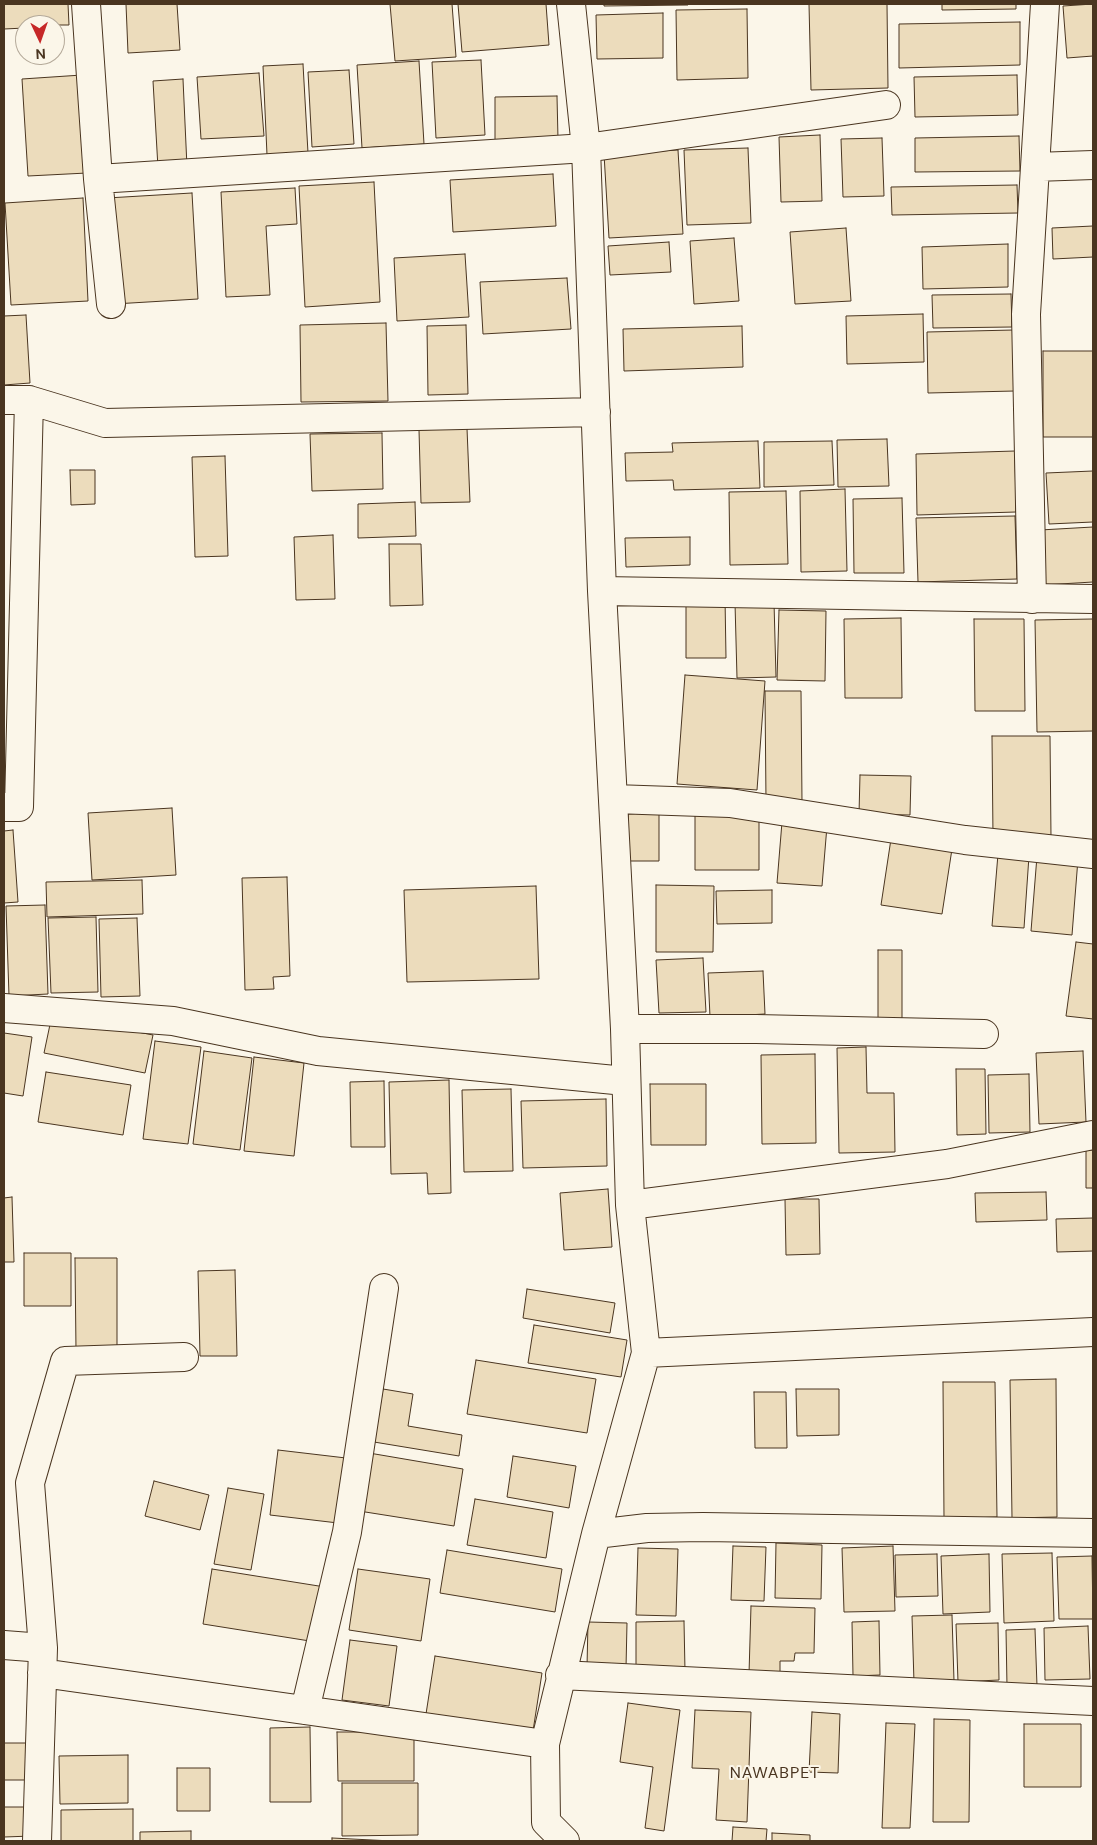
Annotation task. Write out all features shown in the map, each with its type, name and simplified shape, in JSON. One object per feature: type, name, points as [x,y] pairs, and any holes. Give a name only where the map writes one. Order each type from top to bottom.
[{"type":"street","points":[[86,4],[98,179],[111,304]]},
{"type":"street","points":[[565,1841],[546,1822],[545,1744],[560,1675],[596,1534],[646,1353],[630,1205],[625,1030],[602,591],[586,148],[571,4]]},
{"type":"street","points":[[1032,599],[1026,314],[1045,4]]},
{"type":"street","points":[[98,179],[586,148],[886,105]]},
{"type":"street","points":[[1035,167],[1093,165]]},
{"type":"street","points":[[4,807],[19,806],[16,400],[105,423],[596,412]]},
{"type":"street","points":[[602,591],[1093,599]]},
{"type":"street","points":[[614,799],[730,803],[965,840],[1093,854]]},
{"type":"street","points":[[4,1008],[173,1021],[318,1051],[625,1081]]},
{"type":"street","points":[[625,1030],[756,1029],[984,1034]]},
{"type":"street","points":[[630,1205],[947,1164],[1093,1134]]},
{"type":"street","points":[[305,1710],[347,1532],[384,1288]]},
{"type":"street","points":[[646,1353],[1093,1332]]},
{"type":"street","points":[[37,1841],[42,1660],[30,1484],[65,1360],[184,1357]]},
{"type":"street","points":[[596,1534],[647,1528],[703,1527],[1093,1533]]},
{"type":"street","points":[[4,1645],[42,1660],[305,1710],[545,1744]]},
{"type":"street","points":[[560,1675],[1093,1701]]},
{"type":"building","points":[[4,4],[68,4],[69,25],[65,25],[65,15],[15,15],[15,28],[4,29]]},
{"type":"building","points":[[126,4],[177,4],[180,50],[128,53]]},
{"type":"building","points":[[390,4],[452,4],[456,57],[395,61]]},
{"type":"building","points":[[458,4],[546,4],[549,45],[462,52]]},
{"type":"building","points":[[604,4],[688,4],[688,5],[604,6]]},
{"type":"building","points":[[809,4],[887,4],[888,88],[811,90]]},
{"type":"building","points":[[942,4],[1016,4],[1016,9],[942,10]]},
{"type":"building","points":[[1093,4],[1093,56],[1067,58],[1063,6]]},
{"type":"building","points":[[747,9],[748,78],[677,80],[676,10]]},
{"type":"building","points":[[663,13],[663,58],[597,59],[596,15]]},
{"type":"building","points":[[1020,22],[1020,65],[899,68],[899,24]]},
{"type":"building","points":[[481,60],[485,135],[436,138],[432,62]]},
{"type":"building","points":[[419,61],[424,144],[362,148],[357,65]]},
{"type":"building","points":[[303,64],[308,153],[267,155],[263,66]]},
{"type":"building","points":[[349,70],[354,144],[312,147],[308,72]]},
{"type":"building","points":[[259,73],[264,136],[201,139],[197,77]]},
{"type":"building","points":[[82,75],[87,173],[28,176],[22,79]]},
{"type":"building","points":[[1017,75],[1018,115],[915,117],[914,77]]},
{"type":"building","points":[[183,79],[187,167],[158,168],[153,81]]},
{"type":"building","points":[[557,96],[558,139],[495,140],[495,97]]},
{"type":"building","points":[[820,135],[822,201],[781,202],[779,137]]},
{"type":"building","points":[[1019,136],[1020,171],[915,172],[915,138]]},
{"type":"building","points":[[882,138],[884,196],[843,197],[841,139]]},
{"type":"building","points":[[748,148],[751,223],[687,225],[684,150]]},
{"type":"building","points":[[678,150],[683,234],[609,238],[604,154]]},
{"type":"building","points":[[553,174],[556,226],[453,232],[450,180]]},
{"type":"building","points":[[374,182],[380,302],[305,307],[299,186]]},
{"type":"building","points":[[1017,185],[1018,213],[892,215],[891,187]]},
{"type":"building","points":[[295,188],[297,224],[266,226],[270,295],[226,297],[221,192]]},
{"type":"building","points":[[192,193],[198,299],[114,304],[107,198]]},
{"type":"building","points":[[83,198],[88,301],[11,305],[5,203]]},
{"type":"building","points":[[1093,226],[1093,257],[1053,259],[1052,228]]},
{"type":"building","points":[[846,228],[851,301],[795,304],[790,232]]},
{"type":"building","points":[[734,238],[739,301],[694,304],[690,241]]},
{"type":"building","points":[[669,242],[671,272],[610,275],[608,246]]},
{"type":"building","points":[[1008,244],[1008,287],[923,289],[922,247]]},
{"type":"building","points":[[465,254],[469,317],[397,321],[394,258]]},
{"type":"building","points":[[567,278],[571,329],[483,334],[480,282]]},
{"type":"building","points":[[1011,294],[1012,327],[933,328],[932,295]]},
{"type":"building","points":[[923,314],[924,362],[847,364],[846,316]]},
{"type":"building","points":[[26,315],[30,383],[4,385],[4,316]]},
{"type":"building","points":[[386,323],[388,401],[301,402],[300,325]]},
{"type":"building","points":[[466,325],[468,394],[428,395],[427,326]]},
{"type":"building","points":[[742,326],[743,367],[624,371],[623,329]]},
{"type":"building","points":[[1014,330],[1015,391],[928,393],[927,332]]},
{"type":"building","points":[[1043,351],[1093,351],[1093,437],[1043,437]]},
{"type":"building","points":[[467,428],[470,502],[421,503],[419,430]]},
{"type":"building","points":[[382,433],[383,489],[312,491],[310,434]]},
{"type":"building","points":[[887,439],[889,486],[838,487],[837,440]]},
{"type":"building","points":[[758,441],[760,488],[674,490],[673,480],[626,481],[625,453],[673,452],[672,443]]},
{"type":"building","points":[[832,441],[834,485],[764,487],[764,442]]},
{"type":"building","points":[[1015,451],[1016,512],[917,515],[916,454]]},
{"type":"building","points":[[225,456],[228,556],[195,557],[192,457]]},
{"type":"building","points":[[70,470],[95,470],[95,504],[71,505]]},
{"type":"building","points":[[1093,471],[1093,522],[1049,524],[1046,473]]},
{"type":"building","points":[[845,489],[847,571],[801,572],[800,491]]},
{"type":"building","points":[[786,491],[788,564],[730,565],[729,492]]},
{"type":"building","points":[[902,498],[904,573],[854,573],[853,499]]},
{"type":"building","points":[[415,502],[416,536],[358,538],[358,504]]},
{"type":"building","points":[[1015,516],[1017,579],[918,582],[916,518]]},
{"type":"building","points":[[1093,527],[1093,582],[1043,585],[1040,530]]},
{"type":"building","points":[[333,535],[335,599],[296,600],[294,537]]},
{"type":"building","points":[[690,537],[690,565],[626,567],[625,538]]},
{"type":"building","points":[[389,544],[421,544],[423,605],[390,606]]},
{"type":"building","points":[[725,597],[726,658],[686,658],[686,598]]},
{"type":"building","points":[[774,602],[776,677],[737,678],[735,603]]},
{"type":"building","points":[[779,610],[826,611],[825,681],[777,680]]},
{"type":"building","points":[[901,618],[902,698],[845,698],[844,619]]},
{"type":"building","points":[[974,619],[1024,619],[1025,711],[975,711]]},
{"type":"building","points":[[1093,619],[1093,731],[1037,732],[1035,620]]},
{"type":"building","points":[[685,675],[765,681],[757,790],[677,784]]},
{"type":"building","points":[[765,691],[801,691],[802,802],[766,802]]},
{"type":"building","points":[[992,736],[1050,736],[1051,837],[993,837]]},
{"type":"building","points":[[860,775],[911,776],[910,815],[859,814]]},
{"type":"building","points":[[172,808],[176,875],[92,880],[88,813]]},
{"type":"building","points":[[628,810],[659,811],[659,861],[628,861]]},
{"type":"building","points":[[695,813],[759,813],[759,870],[695,870]]},
{"type":"building","points":[[782,822],[827,826],[822,886],[777,883]]},
{"type":"building","points":[[13,830],[18,902],[4,903],[4,831]]},
{"type":"building","points":[[891,839],[952,849],[942,914],[881,905]]},
{"type":"building","points":[[998,854],[1029,856],[1024,928],[992,926]]},
{"type":"building","points":[[1037,856],[1078,859],[1072,935],[1031,931]]},
{"type":"building","points":[[287,877],[290,976],[273,977],[274,989],[245,990],[242,878]]},
{"type":"building","points":[[142,880],[143,914],[47,917],[46,882]]},
{"type":"building","points":[[656,885],[714,886],[713,952],[656,952]]},
{"type":"building","points":[[536,886],[539,979],[407,982],[404,890]]},
{"type":"building","points":[[772,890],[772,923],[717,924],[716,891]]},
{"type":"building","points":[[45,905],[48,994],[9,996],[6,906]]},
{"type":"building","points":[[96,917],[98,992],[51,993],[48,918]]},
{"type":"building","points":[[137,918],[140,996],[101,997],[99,919]]},
{"type":"building","points":[[1076,942],[1093,944],[1093,1019],[1066,1016]]},
{"type":"building","points":[[878,950],[902,950],[902,1022],[878,1022]]},
{"type":"building","points":[[703,958],[706,1012],[659,1013],[656,960]]},
{"type":"building","points":[[763,971],[765,1014],[710,1017],[708,973]]},
{"type":"building","points":[[52,1015],[153,1035],[145,1073],[44,1053]]},
{"type":"building","points":[[4,1033],[32,1037],[23,1096],[4,1093]]},
{"type":"building","points":[[155,1041],[201,1047],[188,1144],[143,1139]]},
{"type":"building","points":[[866,1047],[867,1093],[894,1093],[895,1152],[839,1153],[837,1048]]},
{"type":"building","points":[[204,1051],[252,1058],[240,1150],[193,1144]]},
{"type":"building","points":[[1083,1051],[1086,1122],[1039,1124],[1036,1053]]},
{"type":"building","points":[[815,1054],[816,1143],[762,1144],[761,1055]]},
{"type":"building","points":[[254,1057],[304,1063],[294,1156],[244,1151]]},
{"type":"building","points":[[956,1069],[985,1069],[986,1134],[957,1135]]},
{"type":"building","points":[[46,1072],[131,1085],[123,1135],[38,1122]]},
{"type":"building","points":[[1029,1074],[1030,1132],[989,1133],[988,1075]]},
{"type":"building","points":[[449,1080],[451,1193],[428,1194],[427,1173],[391,1174],[389,1082]]},
{"type":"building","points":[[384,1081],[385,1147],[351,1147],[350,1082]]},
{"type":"building","points":[[650,1084],[706,1084],[706,1145],[651,1145]]},
{"type":"building","points":[[511,1089],[513,1171],[464,1172],[462,1090]]},
{"type":"building","points":[[606,1099],[607,1166],[523,1168],[521,1101]]},
{"type":"building","points":[[1086,1150],[1093,1150],[1093,1188],[1086,1188]]},
{"type":"building","points":[[608,1189],[612,1247],[564,1250],[560,1193]]},
{"type":"building","points":[[1046,1192],[1047,1220],[976,1222],[975,1193]]},
{"type":"building","points":[[12,1197],[14,1262],[4,1262],[4,1198]]},
{"type":"building","points":[[785,1199],[819,1199],[820,1254],[786,1255]]},
{"type":"building","points":[[1093,1218],[1093,1251],[1057,1252],[1056,1219]]},
{"type":"building","points":[[24,1253],[71,1253],[71,1306],[24,1306]]},
{"type":"building","points":[[75,1258],[117,1258],[117,1352],[76,1351]]},
{"type":"building","points":[[235,1270],[237,1356],[200,1356],[198,1271]]},
{"type":"building","points":[[527,1289],[615,1303],[610,1333],[523,1318]]},
{"type":"building","points":[[534,1325],[627,1340],[621,1377],[528,1363]]},
{"type":"building","points":[[476,1360],[596,1379],[587,1433],[467,1414]]},
{"type":"building","points":[[1056,1379],[1057,1517],[1012,1518],[1010,1380]]},
{"type":"building","points":[[943,1382],[995,1382],[997,1517],[944,1519]]},
{"type":"building","points":[[383,1389],[413,1394],[408,1426],[462,1435],[459,1456],[374,1442]]},
{"type":"building","points":[[796,1389],[839,1389],[839,1435],[797,1436]]},
{"type":"building","points":[[754,1392],[786,1392],[787,1448],[755,1448]]},
{"type":"building","points":[[278,1450],[346,1458],[338,1523],[270,1515]]},
{"type":"building","points":[[369,1453],[463,1469],[454,1526],[359,1511]]},
{"type":"building","points":[[513,1456],[576,1466],[569,1508],[507,1497]]},
{"type":"building","points":[[154,1481],[209,1495],[200,1530],[145,1516]]},
{"type":"building","points":[[228,1488],[264,1494],[251,1570],[214,1564]]},
{"type":"building","points":[[475,1499],[553,1512],[546,1558],[467,1545]]},
{"type":"building","points":[[776,1543],[822,1545],[821,1599],[775,1598]]},
{"type":"building","points":[[733,1546],[766,1547],[764,1601],[731,1600]]},
{"type":"building","points":[[893,1546],[895,1611],[844,1612],[842,1548]]},
{"type":"building","points":[[638,1548],[678,1549],[676,1616],[636,1615]]},
{"type":"building","points":[[447,1550],[562,1569],[555,1612],[440,1593]]},
{"type":"building","points":[[1052,1553],[1054,1621],[1004,1623],[1002,1554]]},
{"type":"building","points":[[937,1554],[938,1596],[896,1597],[895,1555]]},
{"type":"building","points":[[989,1554],[990,1612],[943,1614],[941,1556]]},
{"type":"building","points":[[1092,1556],[1093,1619],[1059,1619],[1057,1557]]},
{"type":"building","points":[[212,1569],[325,1587],[316,1642],[203,1624]]},
{"type":"building","points":[[358,1569],[430,1579],[421,1641],[349,1630]]},
{"type":"building","points":[[751,1606],[815,1608],[814,1653],[795,1653],[794,1661],[780,1661],[780,1674],[749,1674]]},
{"type":"building","points":[[952,1615],[954,1681],[914,1683],[912,1616]]},
{"type":"building","points":[[684,1621],[685,1671],[636,1671],[636,1622]]},
{"type":"building","points":[[879,1621],[880,1675],[853,1676],[852,1622]]},
{"type":"building","points":[[588,1622],[627,1623],[626,1668],[587,1667]]},
{"type":"building","points":[[998,1623],[999,1680],[958,1682],[956,1624]]},
{"type":"building","points":[[1088,1626],[1090,1679],[1045,1680],[1044,1628]]},
{"type":"building","points":[[1035,1629],[1037,1686],[1007,1687],[1006,1630]]},
{"type":"building","points":[[350,1640],[397,1646],[389,1706],[342,1700]]},
{"type":"building","points":[[435,1656],[542,1673],[533,1731],[426,1714]]},
{"type":"building","points":[[628,1703],[680,1710],[664,1831],[645,1828],[653,1767],[620,1762]]},
{"type":"building","points":[[695,1710],[751,1712],[747,1822],[716,1820],[719,1769],[692,1768]]},
{"type":"building","points":[[812,1712],[840,1714],[838,1773],[809,1772]]},
{"type":"building","points":[[934,1719],[970,1720],[969,1822],[933,1822]]},
{"type":"building","points":[[886,1723],[915,1724],[910,1828],[882,1828]]},
{"type":"building","points":[[1024,1724],[1081,1724],[1081,1787],[1024,1787]]},
{"type":"building","points":[[310,1727],[311,1802],[270,1802],[270,1728]]},
{"type":"building","points":[[337,1732],[414,1732],[414,1781],[338,1781]]},
{"type":"building","points":[[4,1743],[29,1743],[30,1780],[4,1780]]},
{"type":"building","points":[[128,1755],[128,1803],[60,1804],[59,1756]]},
{"type":"building","points":[[177,1768],[210,1768],[210,1811],[177,1811]]},
{"type":"building","points":[[342,1783],[418,1783],[418,1835],[342,1836]]},
{"type":"building","points":[[4,1807],[32,1807],[32,1836],[4,1837]]},
{"type":"building","points":[[133,1809],[133,1841],[61,1841],[61,1810]]},
{"type":"building","points":[[733,1827],[767,1829],[766,1841],[732,1841]]},
{"type":"building","points":[[191,1831],[191,1841],[140,1841],[140,1832]]},
{"type":"building","points":[[772,1833],[810,1835],[810,1841],[772,1841]]},
{"type":"building","points":[[332,1838],[392,1841],[332,1841]]},
{"type":"district","name":"NAWABPET","points":[[775,1774]]}]
